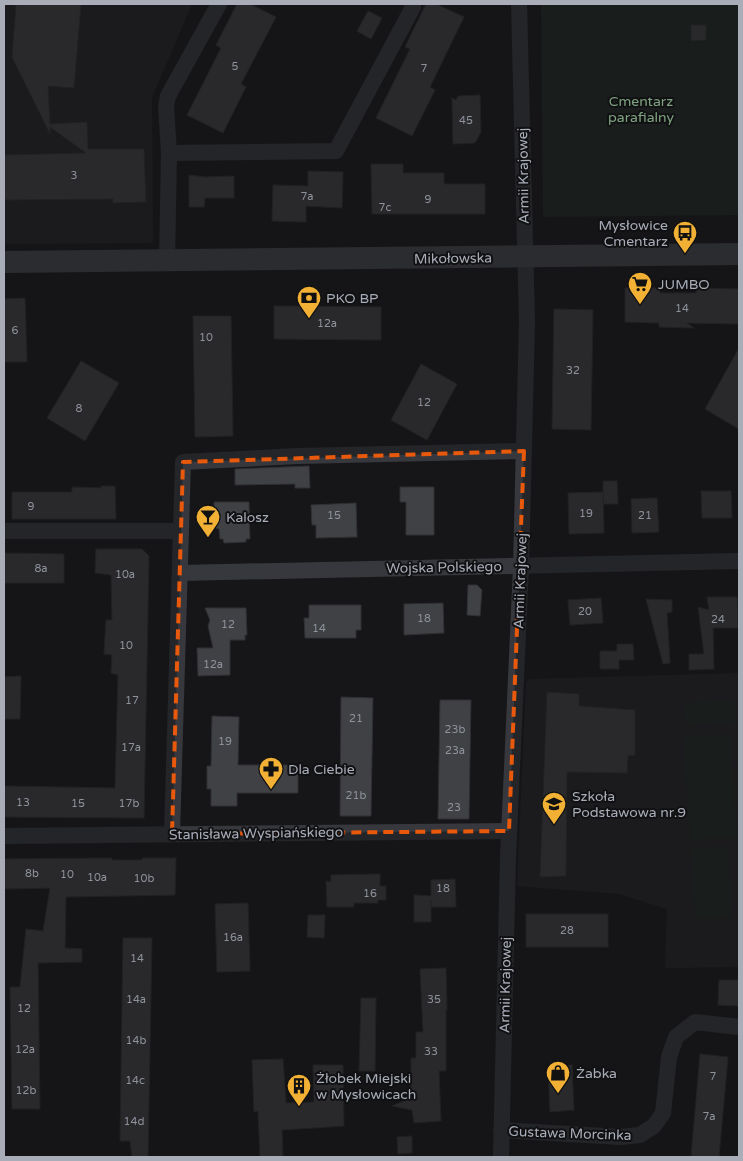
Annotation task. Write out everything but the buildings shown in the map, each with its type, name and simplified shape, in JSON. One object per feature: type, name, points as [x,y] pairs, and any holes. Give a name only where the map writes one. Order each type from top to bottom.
[{"type":"street","points":[[167,261],[169,152],[166,106],[168,96],[219,4]]},
{"type":"street","name":"Armii Krajowej","points":[[501,1157],[509,831],[521,566],[528,302],[524,221],[519,4]]},
{"type":"street","points":[[169,152],[336,150],[413,7]]},
{"type":"street","name":"Mikołowska","points":[[4,262],[739,254]]},
{"type":"street","points":[[172,834],[183,462],[298,456],[524,451]]},
{"type":"street","points":[[4,531],[181,531]]},
{"type":"street","name":"Wojska Polskiego","points":[[180,573],[739,561]]},
{"type":"street","name":"Stanisława Wyspiańskiego","points":[[4,836],[509,831]]},
{"type":"street","name":"Gustawa Morcinka","points":[[502,1130],[621,1137],[640,1135],[654,1126],[664,1112],[669,1057],[676,1037],[696,1022],[739,1027]]},
{"type":"highlighted area","points":[[524,451],[509,831],[172,834],[183,462]]},
{"type":"shaded area","points":[[4,4],[192,4],[152,97],[153,243],[4,244]]},
{"type":"shaded area","points":[[739,673],[739,967],[665,968],[667,909],[619,894],[517,886],[526,682],[530,679]]},
{"type":"green space","name":"Cmentarz parafialny","points":[[541,4],[739,4],[739,215],[543,217]]},
{"type":"green space","points":[[735,699],[736,722],[686,725],[684,703]]},
{"type":"green space","points":[[730,734],[737,837],[690,840],[683,737]]},
{"type":"green space","points":[[728,846],[732,916],[695,919],[691,848]]},
{"type":"place","name":"Mysłowice Cmentarz","points":[[685,254]]},
{"type":"place","name":"JUMBO","points":[[640,305]]},
{"type":"place","name":"PKO BP","points":[[309,319]]},
{"type":"place","name":"Kalosz","points":[[208,538]]},
{"type":"place","name":"Dla Ciebie","points":[[271,790]]},
{"type":"place","name":"Szkoła Podstawowa nr.9","points":[[554,825]]},
{"type":"place","name":"Żabka","points":[[558,1094]]},
{"type":"place","name":"Żłobek Miejski w Mysłowicach","points":[[299,1107]]}]
